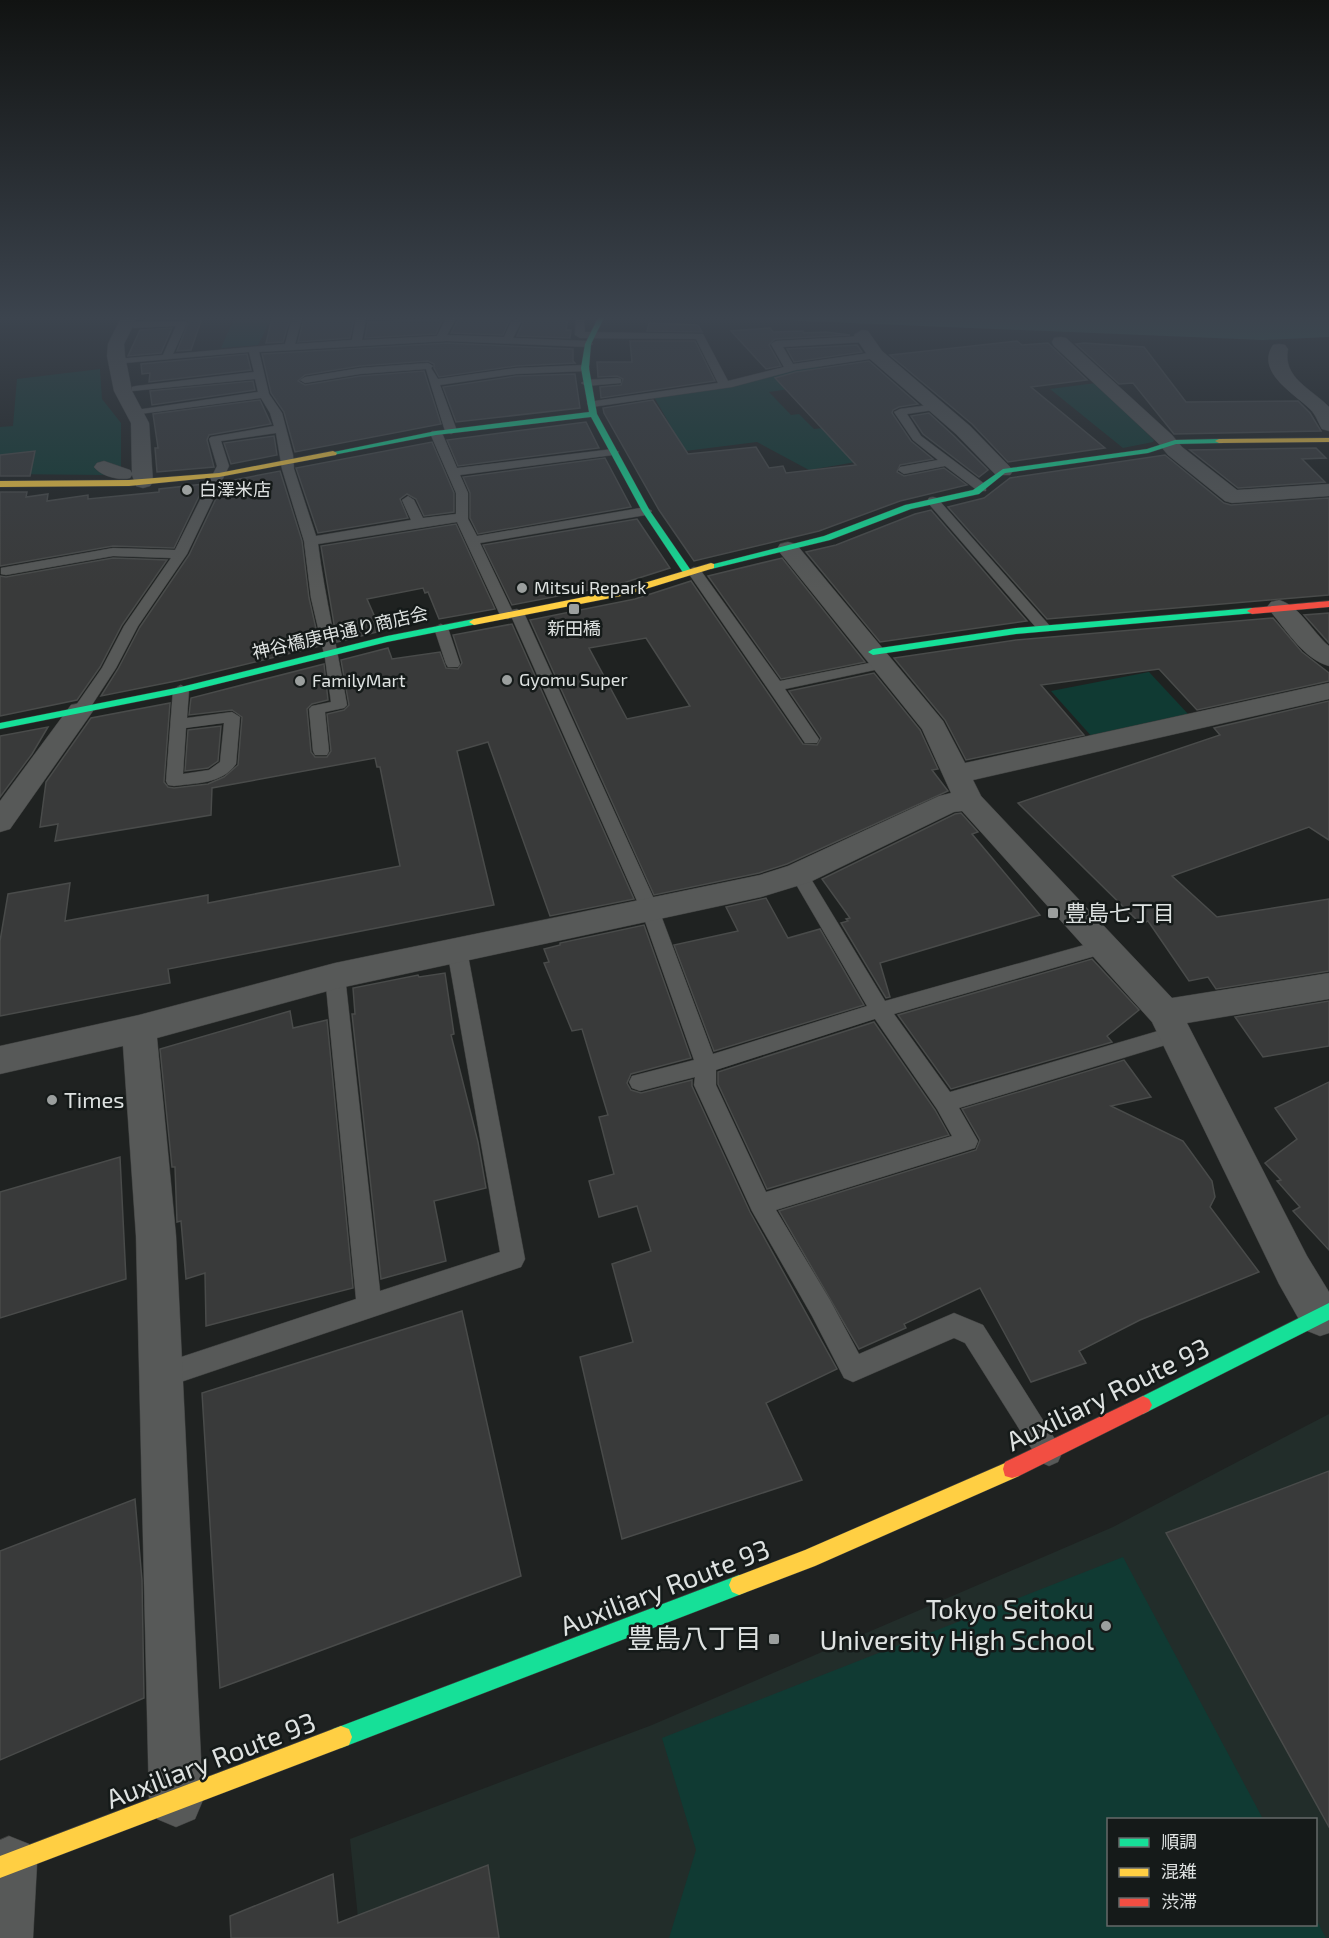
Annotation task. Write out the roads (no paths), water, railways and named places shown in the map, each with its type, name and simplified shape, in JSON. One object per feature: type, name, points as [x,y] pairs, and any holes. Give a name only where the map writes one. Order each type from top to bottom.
[{"type":"street","points":[[133,408],[142,435],[143,482]]},
{"type":"street","points":[[938,408],[1003,471]]},
{"type":"street","points":[[1130,408],[1168,444],[1232,497],[1329,490]]},
{"type":"street","points":[[1324,408],[1329,425]]},
{"type":"street","points":[[0,484],[143,482],[219,475],[436,433],[593,409],[613,452],[646,511],[691,571]]},
{"type":"street","points":[[982,488],[1003,471],[1148,451],[1175,442],[1329,440]]},
{"type":"street","points":[[104,467],[123,474]]},
{"type":"street","name":"神谷橋庚申通り商店会","points":[[0,726],[181,690],[330,652],[441,628],[627,592],[691,571],[826,538],[908,507],[976,492],[982,488]]},
{"type":"street","points":[[788,549],[934,727],[964,787],[1170,1023],[1293,1270],[1326,1319]]},
{"type":"street","points":[[878,658],[1044,628],[1329,604]]},
{"type":"street","points":[[1279,607],[1311,644],[1329,658]]},
{"type":"street","points":[[0,1060],[139,1029],[335,976],[761,886],[799,874],[950,804],[964,787],[1329,691]]},
{"type":"street","points":[[0,822],[80,711]]},
{"type":"street","points":[[1170,1023],[1329,986]]},
{"type":"street","points":[[139,1029],[148,1104],[163,1375],[167,1583],[176,1800]]},
{"type":"street","name":"Auxiliary Route 93","points":[[4,1866],[808,1559],[1048,1453],[1326,1319]]},
{"type":"street","points":[[4,1866],[4,1938]]},
{"type":"lane","points":[[136,413],[167,408]]},
{"type":"lane","points":[[273,408],[289,463],[288,468],[311,541],[318,598],[339,705],[317,709],[321,751]]},
{"type":"lane","points":[[444,408],[451,431]]},
{"type":"lane","points":[[926,408],[900,412],[917,438],[982,488]]},
{"type":"lane","points":[[80,711],[109,668],[131,626],[180,554],[223,466],[215,440],[279,429]]},
{"type":"lane","points":[[436,433],[462,493],[462,519],[471,541],[512,614],[650,910],[706,1065],[705,1085],[760,1204],[821,1308],[853,1369],[954,1325],[974,1334],[1048,1453]]},
{"type":"lane","points":[[454,472],[613,452]]},
{"type":"lane","points":[[904,470],[946,462]]},
{"type":"lane","points":[[408,500],[418,522]]},
{"type":"lane","points":[[933,501],[1044,628]]},
{"type":"lane","points":[[471,541],[646,511]]},
{"type":"lane","points":[[311,541],[418,522],[454,517],[462,519]]},
{"type":"lane","points":[[6,571],[113,552],[180,554]]},
{"type":"lane","points":[[691,571],[776,686],[811,739]]},
{"type":"lane","points":[[441,628],[453,664]]},
{"type":"lane","points":[[776,686],[878,658]]},
{"type":"lane","points":[[178,724],[232,717],[228,764],[214,775],[174,781],[178,724],[181,690]]},
{"type":"lane","points":[[760,1204],[967,1141],[945,1103],[880,1010],[799,874]]},
{"type":"lane","points":[[640,1082],[706,1065],[880,1010],[1102,947]]},
{"type":"lane","points":[[163,1375],[513,1259],[458,950]]},
{"type":"lane","points":[[335,976],[369,1307]]},
{"type":"lane","points":[[945,1103],[1170,1023]]},
{"type":"place","name":"白澤米店","points":[[187,490]]},
{"type":"place","name":"Mitsui Repark","points":[[522,588]]},
{"type":"place","name":"新田橋","points":[[574,609]]},
{"type":"place","name":"Gyomu Super","points":[[507,680]]},
{"type":"place","name":"FamilyMart","points":[[300,681]]},
{"type":"place","name":"豊島七丁目","points":[[1053,913]]},
{"type":"place","name":"Times","points":[[52,1100]]},
{"type":"place","name":"Tokyo Seitoku University High School","points":[[1106,1626]]},
{"type":"place","name":"豊島八丁目","points":[[774,1639]]}]
